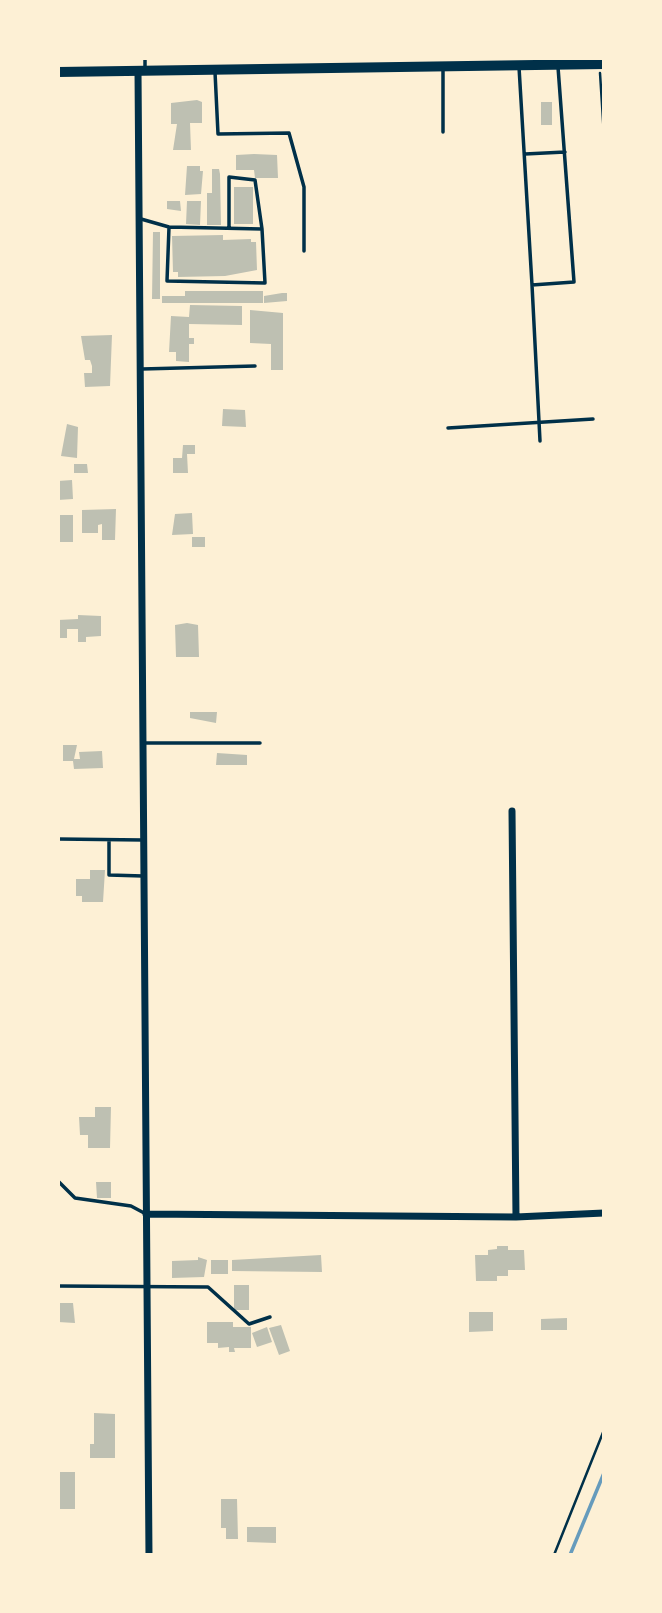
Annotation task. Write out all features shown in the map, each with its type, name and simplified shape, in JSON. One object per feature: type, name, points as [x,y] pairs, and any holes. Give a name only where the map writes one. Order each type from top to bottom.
[{"type":"main road","points":[[58,72],[566,62],[602,64]]},
{"type":"street","points":[[141,71],[139,218],[149,1555]]},
{"type":"street","points":[[512,811],[516,1217]]},
{"type":"street","points":[[146,1214],[516,1217],[604,1213]]},
{"type":"lane","points":[[141,71],[145,58]]},
{"type":"lane","points":[[532,285],[575,282],[561,99],[566,62]]},
{"type":"lane","points":[[518,65],[540,440]]},
{"type":"lane","points":[[443,66],[443,132]]},
{"type":"lane","points":[[215,69],[218,134],[289,133],[304,187],[304,251]]},
{"type":"lane","points":[[525,154],[565,152]]},
{"type":"lane","points":[[169,228],[167,281],[265,283],[262,229],[255,180],[229,177],[229,229]]},
{"type":"lane","points":[[139,218],[169,228],[262,229]]},
{"type":"lane","points":[[140,369],[255,366]]},
{"type":"lane","points":[[448,428],[593,419]]},
{"type":"lane","points":[[143,743],[260,743]]},
{"type":"lane","points":[[58,839],[143,840]]},
{"type":"lane","points":[[109,839],[109,875],[143,876]]},
{"type":"lane","points":[[58,1181],[75,1198],[131,1206],[146,1214]]},
{"type":"lane","points":[[58,1286],[208,1287],[249,1324],[270,1317]]},
{"type":"path","points":[[602,64],[604,136]]},
{"type":"path","points":[[554,1555],[604,1430]]},
{"type":"building","points":[[197,100],[202,102],[202,123],[190,123],[191,150],[173,150],[177,124],[171,124],[171,103]]},
{"type":"building","points":[[541,102],[552,102],[552,125],[541,125]]},
{"type":"building","points":[[236,155],[277,155],[278,178],[255,178],[254,170],[236,170]]},
{"type":"building","points":[[187,166],[200,166],[200,171],[203,171],[201,194],[185,195]]},
{"type":"building","points":[[212,169],[219,169],[220,174],[221,225],[207,225],[207,193],[212,193]]},
{"type":"building","points":[[234,187],[253,187],[253,224],[234,224]]},
{"type":"building","points":[[167,201],[180,201],[181,211],[167,209]]},
{"type":"building","points":[[187,201],[201,201],[200,225],[186,224]]},
{"type":"building","points":[[153,232],[160,232],[160,299],[152,299]]},
{"type":"building","points":[[223,235],[223,240],[251,239],[251,242],[256,242],[257,270],[225,276],[178,277],[178,272],[173,272],[172,236]]},
{"type":"building","points":[[185,291],[263,291],[263,303],[162,303],[162,296],[185,296]]},
{"type":"building","points":[[287,293],[287,301],[264,303],[264,296]]},
{"type":"building","points":[[190,305],[242,306],[242,325],[189,324],[189,338],[194,338],[194,344],[189,344],[189,362],[176,361],[176,352],[169,352],[171,316],[189,317]]},
{"type":"building","points":[[250,310],[283,313],[283,370],[271,370],[271,344],[250,343]]},
{"type":"building","points":[[112,335],[110,386],[85,387],[84,373],[92,373],[92,366],[90,360],[85,360],[81,336]]},
{"type":"building","points":[[223,409],[245,410],[246,427],[222,426]]},
{"type":"building","points":[[67,424],[78,427],[77,458],[61,456]]},
{"type":"building","points":[[183,445],[195,445],[195,454],[187,454],[188,473],[173,473],[173,458],[182,458]]},
{"type":"building","points":[[74,464],[87,464],[88,473],[74,473]]},
{"type":"building","points":[[72,480],[73,499],[58,500],[58,481]]},
{"type":"building","points":[[116,509],[115,540],[102,540],[102,524],[98,525],[98,533],[82,533],[82,510]]},
{"type":"building","points":[[192,513],[193,534],[172,535],[175,514]]},
{"type":"building","points":[[58,515],[73,515],[73,542],[58,542]]},
{"type":"building","points":[[192,537],[205,537],[205,547],[192,547]]},
{"type":"building","points":[[78,615],[101,616],[101,636],[86,637],[86,642],[78,642],[78,629],[67,629],[67,638],[58,638],[58,620],[78,619]]},
{"type":"building","points":[[175,625],[198,625],[199,657],[176,657]]},
{"type":"building","points":[[190,712],[217,712],[216,723],[190,718]]},
{"type":"building","points":[[63,745],[77,745],[74,759],[80,759],[79,752],[102,751],[103,768],[74,769],[73,761],[63,761]]},
{"type":"building","points":[[217,753],[247,755],[247,765],[216,765]]},
{"type":"building","points":[[90,870],[105,870],[103,902],[82,902],[82,896],[76,896],[76,879],[90,879]]},
{"type":"building","points":[[95,1107],[111,1107],[110,1148],[88,1148],[88,1135],[80,1135],[79,1117],[95,1117]]},
{"type":"building","points":[[96,1182],[111,1182],[111,1198],[97,1198]]},
{"type":"building","points":[[497,1246],[508,1246],[508,1250],[524,1250],[525,1270],[508,1270],[508,1276],[497,1276],[497,1281],[476,1281],[475,1255],[488,1255],[488,1250],[497,1249]]},
{"type":"building","points":[[321,1255],[322,1272],[232,1271],[232,1260]]},
{"type":"building","points":[[198,1257],[207,1260],[204,1277],[172,1278],[172,1261],[198,1260]]},
{"type":"building","points":[[211,1260],[228,1260],[228,1274],[211,1274]]},
{"type":"building","points":[[234,1285],[249,1285],[249,1310],[234,1310]]},
{"type":"building","points":[[58,1303],[73,1303],[75,1323],[58,1322]]},
{"type":"building","points":[[469,1312],[493,1312],[493,1331],[469,1332]]},
{"type":"building","points":[[567,1318],[567,1330],[541,1330],[541,1319]]},
{"type":"building","points":[[207,1322],[233,1322],[233,1327],[251,1327],[251,1348],[234,1348],[235,1352],[229,1352],[229,1347],[218,1348],[218,1343],[207,1343]]},
{"type":"building","points":[[281,1325],[290,1351],[279,1355],[269,1328]]},
{"type":"building","points":[[267,1327],[272,1342],[257,1347],[252,1333]]},
{"type":"building","points":[[94,1413],[115,1414],[115,1458],[90,1458],[90,1444],[94,1444]]},
{"type":"building","points":[[58,1472],[75,1472],[75,1509],[58,1509]]},
{"type":"building","points":[[221,1499],[237,1499],[238,1539],[226,1539],[226,1528],[221,1528]]},
{"type":"building","points":[[247,1527],[276,1527],[276,1543],[247,1542]]},
{"type":"waterway","points":[[570,1555],[604,1473]]}]
